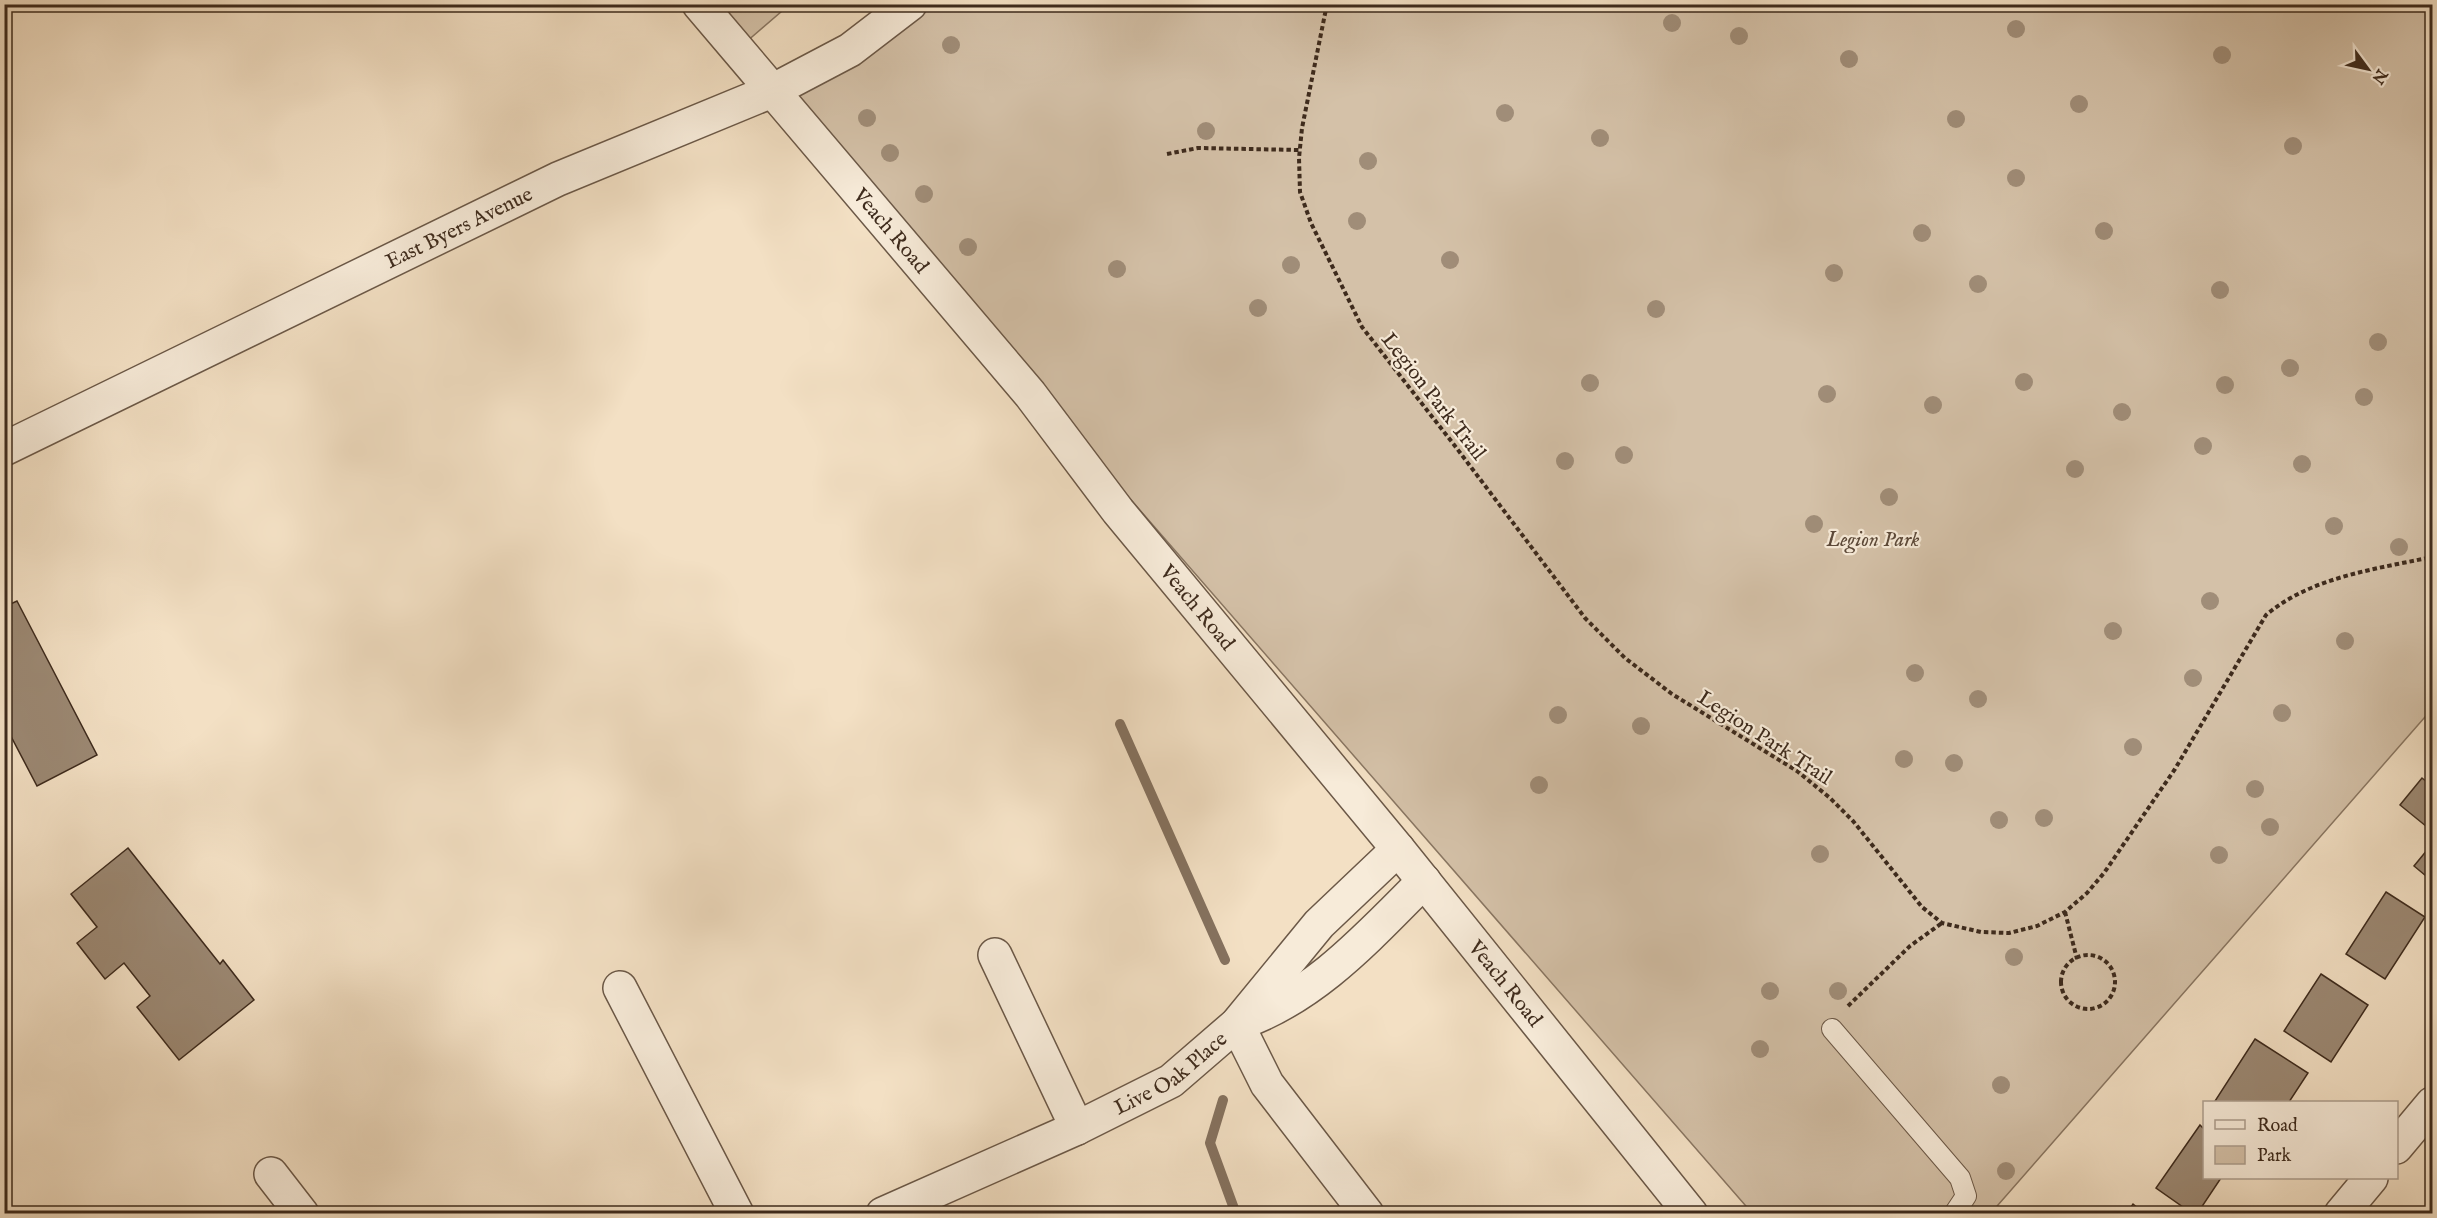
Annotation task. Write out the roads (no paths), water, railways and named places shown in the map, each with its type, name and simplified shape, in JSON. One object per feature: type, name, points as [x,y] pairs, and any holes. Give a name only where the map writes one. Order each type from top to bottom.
[{"type":"street","name":"Veach Road","points":[[699,4],[1030,394],[1118,511],[1398,849],[1691,1214]]},
{"type":"street","name":"East Byers Avenue","points":[[4,449],[558,179],[774,90],[850,50],[910,4]]},
{"type":"street","name":"Live Oak Place","points":[[883,1214],[934,1203],[1171,1081],[1237,1024],[1319,924],[1398,849]]},
{"type":"street","points":[[1367,1214],[1267,1084],[1237,1024],[1265,1015],[1308,989],[1345,959],[1424,881]]},
{"type":"street","points":[[995,955],[1077,1128]]},
{"type":"street","points":[[620,988],[736,1214]]},
{"type":"street","points":[[2398,1146],[2433,1104]]},
{"type":"street","points":[[271,1174],[302,1214]]},
{"type":"street","points":[[2341,1214],[2370,1179]]},
{"type":"lane","points":[[1832,1029],[1960,1178],[1966,1196],[1954,1214]]},
{"type":"waterway","points":[[1120,724],[1225,960]]},
{"type":"waterway","points":[[1223,1100],[1210,1143],[1236,1214]]},
{"type":"park label","name":"Legion Park","points":[[1873,539]]}]
